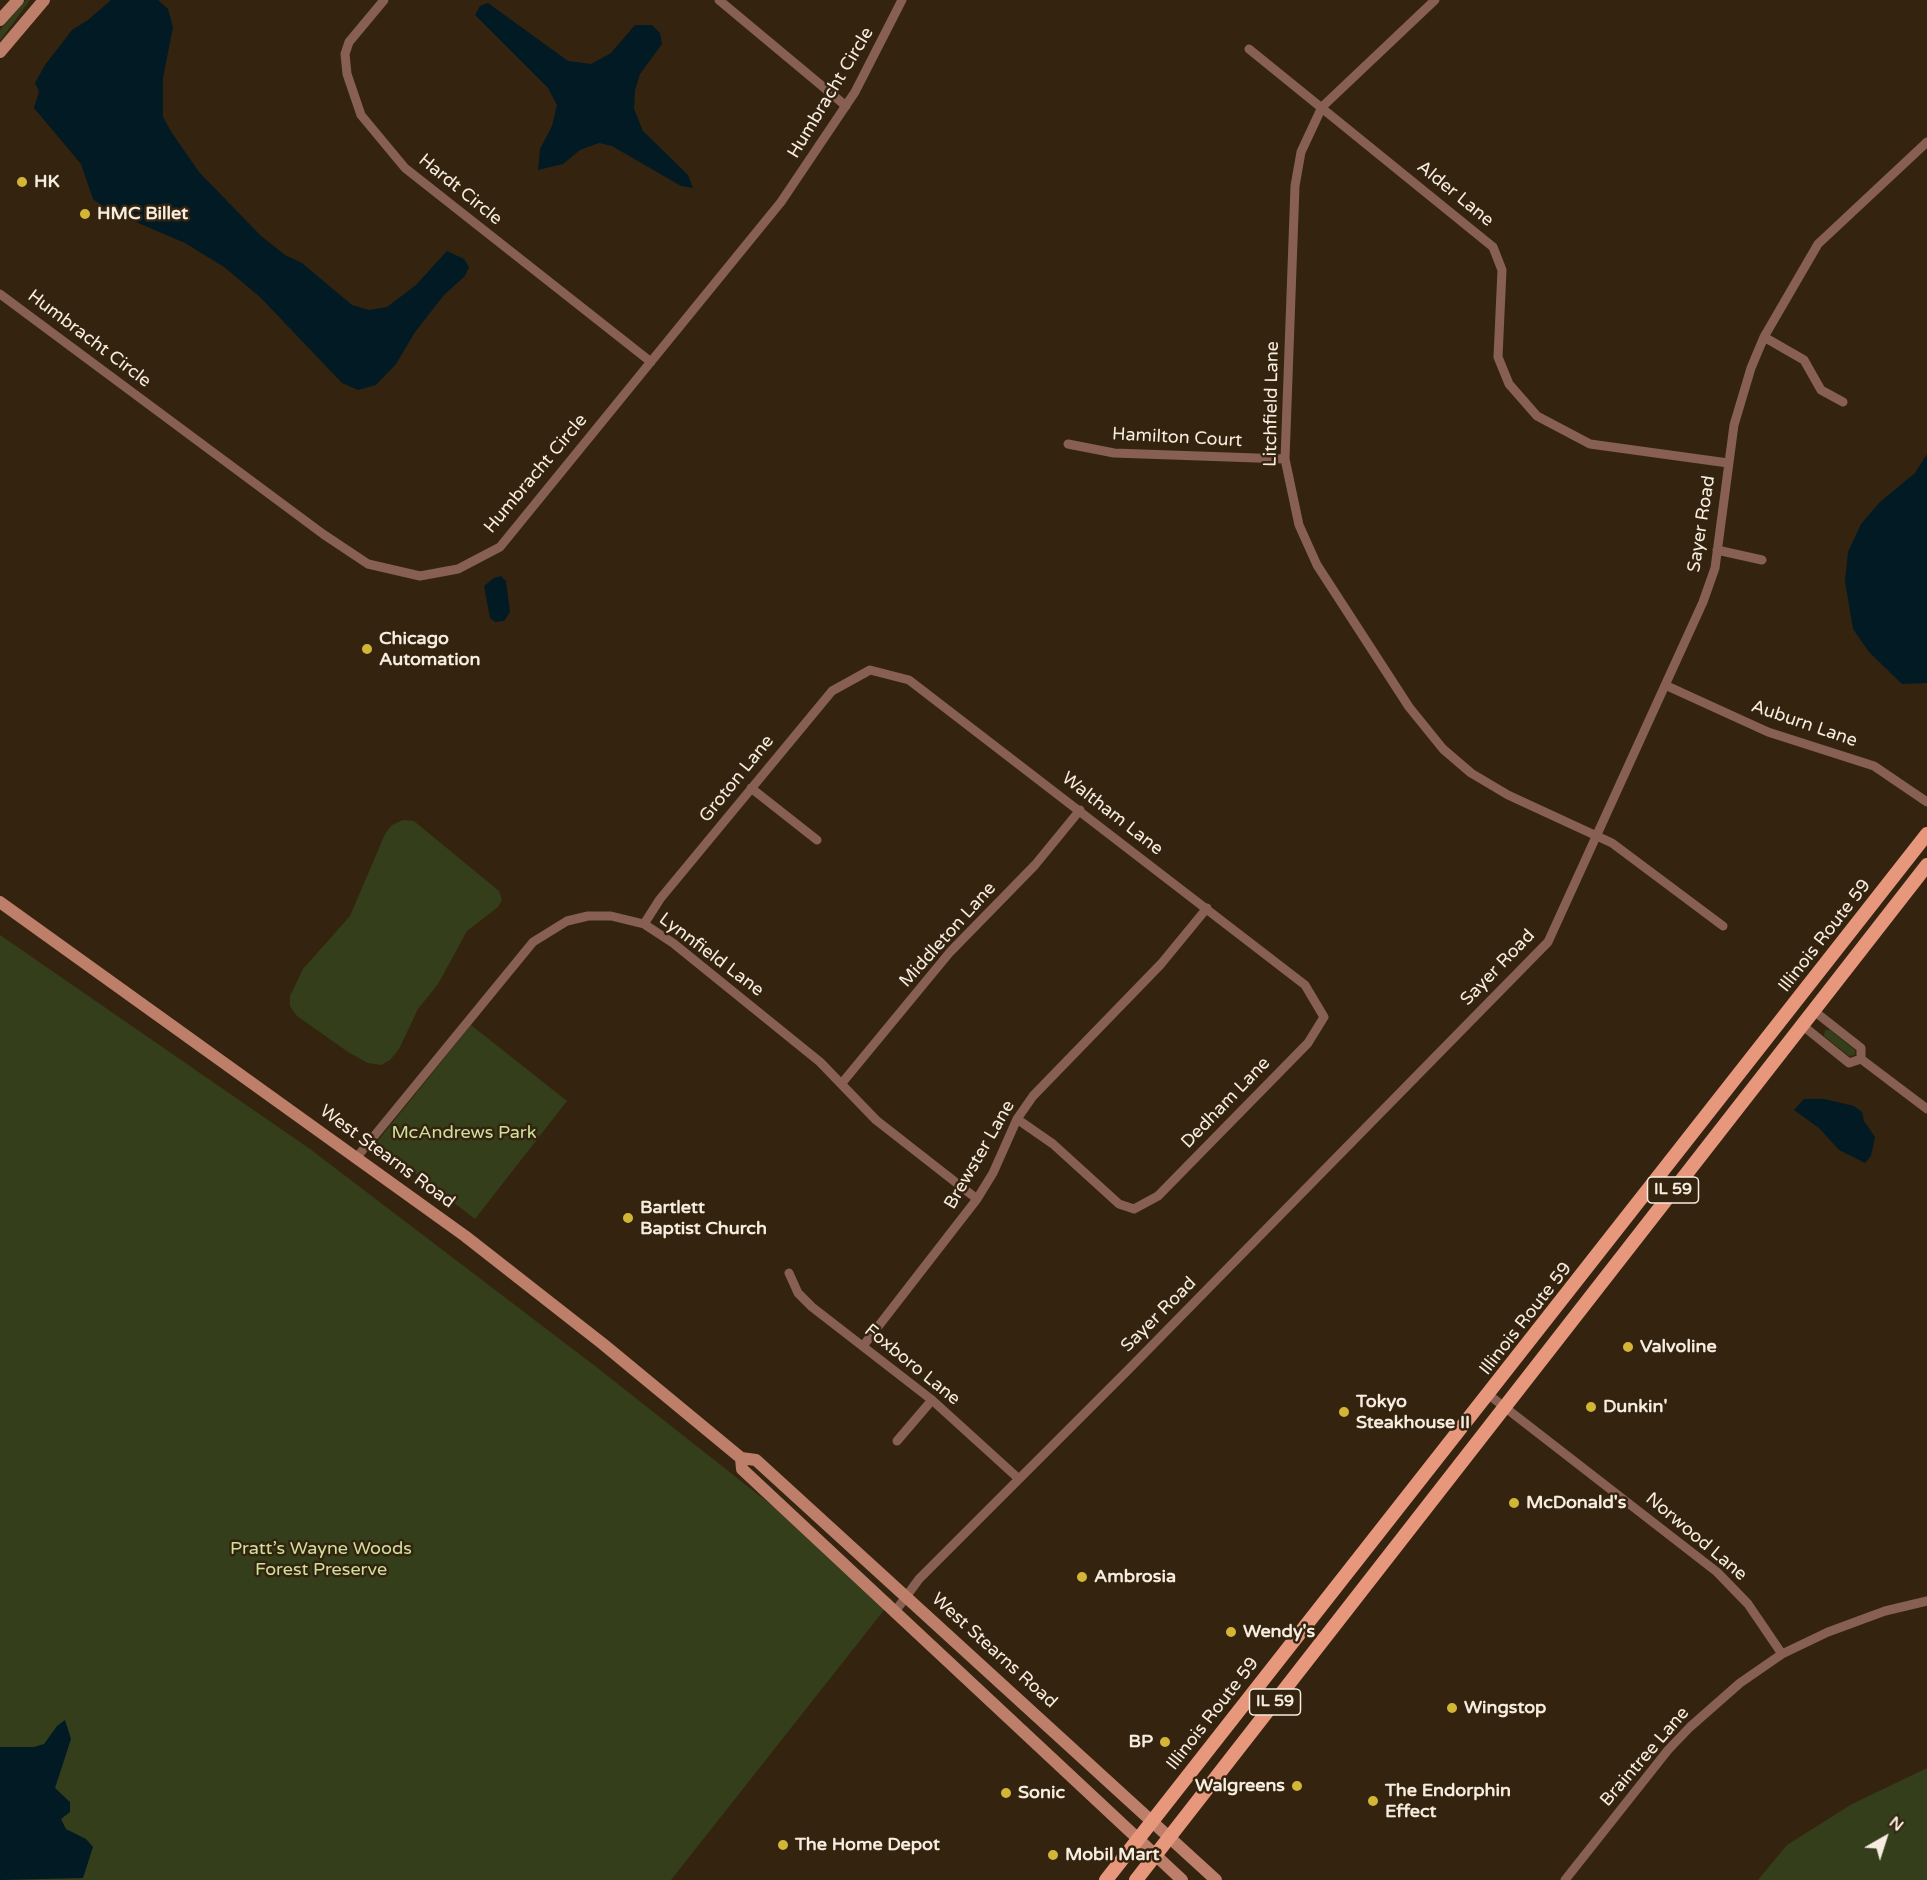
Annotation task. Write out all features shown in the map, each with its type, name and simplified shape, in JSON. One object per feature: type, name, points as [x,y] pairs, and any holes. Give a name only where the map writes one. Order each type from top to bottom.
[{"type":"main road","points":[[0,20],[18,0]]},
{"type":"main road","points":[[0,52],[44,0]]},
{"type":"main road","name":"Illinois Route 59","points":[[1106,1880],[1489,1395],[1927,834]]},
{"type":"main road","name":"Illinois Route 59","points":[[1136,1880],[1927,865]]},
{"type":"main road","name":"West Stearns Road","points":[[0,902],[357,1157],[519,1277],[741,1458],[756,1460],[1216,1880]]},
{"type":"main road","name":"West Stearns Road","points":[[741,1458],[742,1469],[1182,1880]]},
{"type":"street","name":"Hardt Circle","points":[[384,0],[349,42],[345,54],[347,74],[361,115],[405,168],[651,362]]},
{"type":"street","points":[[719,0],[846,106]]},
{"type":"street","name":"Humbracht Circle","points":[[0,294],[323,534],[368,564],[420,576],[458,568],[500,547],[784,199],[846,106],[874,58],[902,0]]},
{"type":"street","name":"Litchfield Lane","points":[[1435,0],[1322,107],[1301,152],[1295,186],[1285,459],[1299,525],[1317,565],[1430,735],[1456,761],[1484,782],[1612,843],[1724,926]]},
{"type":"street","name":"Alder Lane","points":[[1249,49],[1493,248],[1502,270],[1498,357],[1509,384],[1537,417],[1590,444],[1728,463]]},
{"type":"street","name":"Sayer Road","points":[[894,1612],[919,1579],[1548,942],[1703,602],[1718,550],[1728,463],[1741,397],[1764,337],[1818,244],[1927,142]]},
{"type":"street","points":[[1764,337],[1804,360],[1821,390],[1843,402]]},
{"type":"street","name":"Hamilton Court","points":[[1068,444],[1114,453],[1285,459]]},
{"type":"street","points":[[1718,550],[1762,560]]},
{"type":"street","name":"Groton Lane","points":[[644,924],[750,788],[832,691],[870,670]]},
{"type":"street","name":"Waltham Lane","points":[[870,670],[902,677],[917,684],[1305,985],[1320,1008]]},
{"type":"street","name":"Auburn Lane","points":[[1665,685],[1768,732],[1874,766],[1927,802]]},
{"type":"street","points":[[750,788],[817,840]]},
{"type":"street","name":"Middleton Lane","points":[[842,1083],[950,952],[1035,865],[1080,810]]},
{"type":"street","name":"Brewster Lane","points":[[863,1346],[977,1199],[993,1173],[1017,1119],[1041,1087],[1161,964],[1207,908]]},
{"type":"street","name":"Lynnfield Lane","points":[[357,1157],[514,963],[540,935],[558,925],[588,916],[611,916],[644,924],[673,943],[842,1083],[876,1120],[977,1199]]},
{"type":"street","name":"Dedham Lane","points":[[1017,1119],[1053,1144],[1119,1204],[1134,1209],[1158,1196],[1308,1044],[1324,1017],[1320,1008]]},
{"type":"street","points":[[1814,1011],[1861,1048],[1861,1059]]},
{"type":"street","points":[[1802,1025],[1849,1063],[1861,1059]]},
{"type":"street","points":[[1861,1059],[1927,1109]]},
{"type":"street","name":"Foxboro Lane","points":[[789,1273],[798,1293],[812,1307],[932,1400],[1018,1479]]},
{"type":"street","name":"Norwood Lane","points":[[1489,1395],[1717,1572],[1748,1604],[1782,1654]]},
{"type":"street","points":[[897,1442],[932,1400]]},
{"type":"street","name":"Braintree Lane","points":[[1565,1880],[1661,1758],[1690,1727],[1740,1683],[1782,1654],[1856,1621],[1927,1601]]},
{"type":"green space","points":[[26,0],[30,0],[0,41],[0,30]]},
{"type":"green space","points":[[403,820],[414,821],[499,891],[502,900],[498,907],[467,931],[438,984],[418,1009],[399,1049],[390,1060],[381,1065],[368,1063],[348,1052],[297,1016],[290,1006],[290,996],[303,969],[350,916],[385,834],[392,825]]},
{"type":"green space","name":"Pratt’s Wayne Woods Forest Preserve","points":[[0,935],[310,1149],[595,1366],[892,1600],[671,1880],[0,1880]]},
{"type":"green space","name":"McAndrews Park","points":[[471,1025],[567,1101],[475,1219],[376,1143]]},
{"type":"green space","points":[[1825,1030],[1830,1030],[1855,1050],[1855,1055],[1849,1056],[1824,1036]]},
{"type":"green space","points":[[1927,1768],[1927,1880],[1758,1880],[1787,1845],[1852,1804]]},
{"type":"water","points":[[111,0],[158,0],[168,9],[173,27],[163,78],[163,117],[172,133],[199,172],[261,236],[285,255],[302,263],[352,305],[369,310],[387,307],[416,285],[447,251],[464,259],[469,267],[465,276],[444,295],[415,332],[396,364],[376,385],[358,390],[342,383],[260,297],[224,267],[185,243],[108,210],[93,199],[81,164],[34,108],[39,91],[35,83],[45,65],[72,30],[88,20]]},
{"type":"water","points":[[488,3],[568,61],[591,64],[611,53],[635,25],[652,25],[660,33],[662,44],[640,74],[635,90],[634,109],[643,131],[688,175],[693,188],[681,186],[612,146],[599,143],[580,150],[563,164],[538,170],[540,149],[552,126],[557,105],[548,88],[475,15],[480,6]]},
{"type":"water","points":[[1927,454],[1927,683],[1902,684],[1869,652],[1853,629],[1845,581],[1848,552],[1861,524],[1880,502],[1915,473]]},
{"type":"water","points":[[501,576],[506,581],[510,612],[504,621],[495,622],[490,618],[484,586],[494,578]]},
{"type":"water","points":[[1804,1099],[1824,1099],[1854,1106],[1862,1112],[1864,1121],[1875,1137],[1871,1156],[1865,1163],[1839,1150],[1819,1128],[1794,1110]]},
{"type":"water","points":[[65,1720],[71,1739],[55,1788],[70,1802],[70,1812],[61,1819],[66,1829],[86,1839],[93,1847],[83,1878],[0,1880],[0,1747],[34,1747],[44,1744],[57,1726]]},
{"type":"place","name":"HK","points":[[22,182]]},
{"type":"place","name":"HMC Billet","points":[[85,214]]},
{"type":"place","name":"Chicago Automation","points":[[367,649]]},
{"type":"place","name":"Bartlett Baptist Church","points":[[628,1218]]},
{"type":"place","name":"Valvoline","points":[[1628,1347]]},
{"type":"place","name":"Dunkin'","points":[[1591,1407]]},
{"type":"place","name":"Tokyo Steakhouse II","points":[[1344,1412]]},
{"type":"place","name":"McDonald's","points":[[1514,1503]]},
{"type":"place","name":"Ambrosia","points":[[1082,1577]]},
{"type":"place","name":"Wendy's","points":[[1231,1632]]},
{"type":"place","name":"Wingstop","points":[[1452,1708]]},
{"type":"place","name":"BP","points":[[1165,1742]]},
{"type":"place","name":"Walgreens","points":[[1297,1786]]},
{"type":"place","name":"Sonic","points":[[1006,1793]]},
{"type":"place","name":"The Endorphin Effect","points":[[1373,1801]]},
{"type":"place","name":"The Home Depot","points":[[783,1845]]},
{"type":"place","name":"Mobil Mart","points":[[1053,1855]]}]
